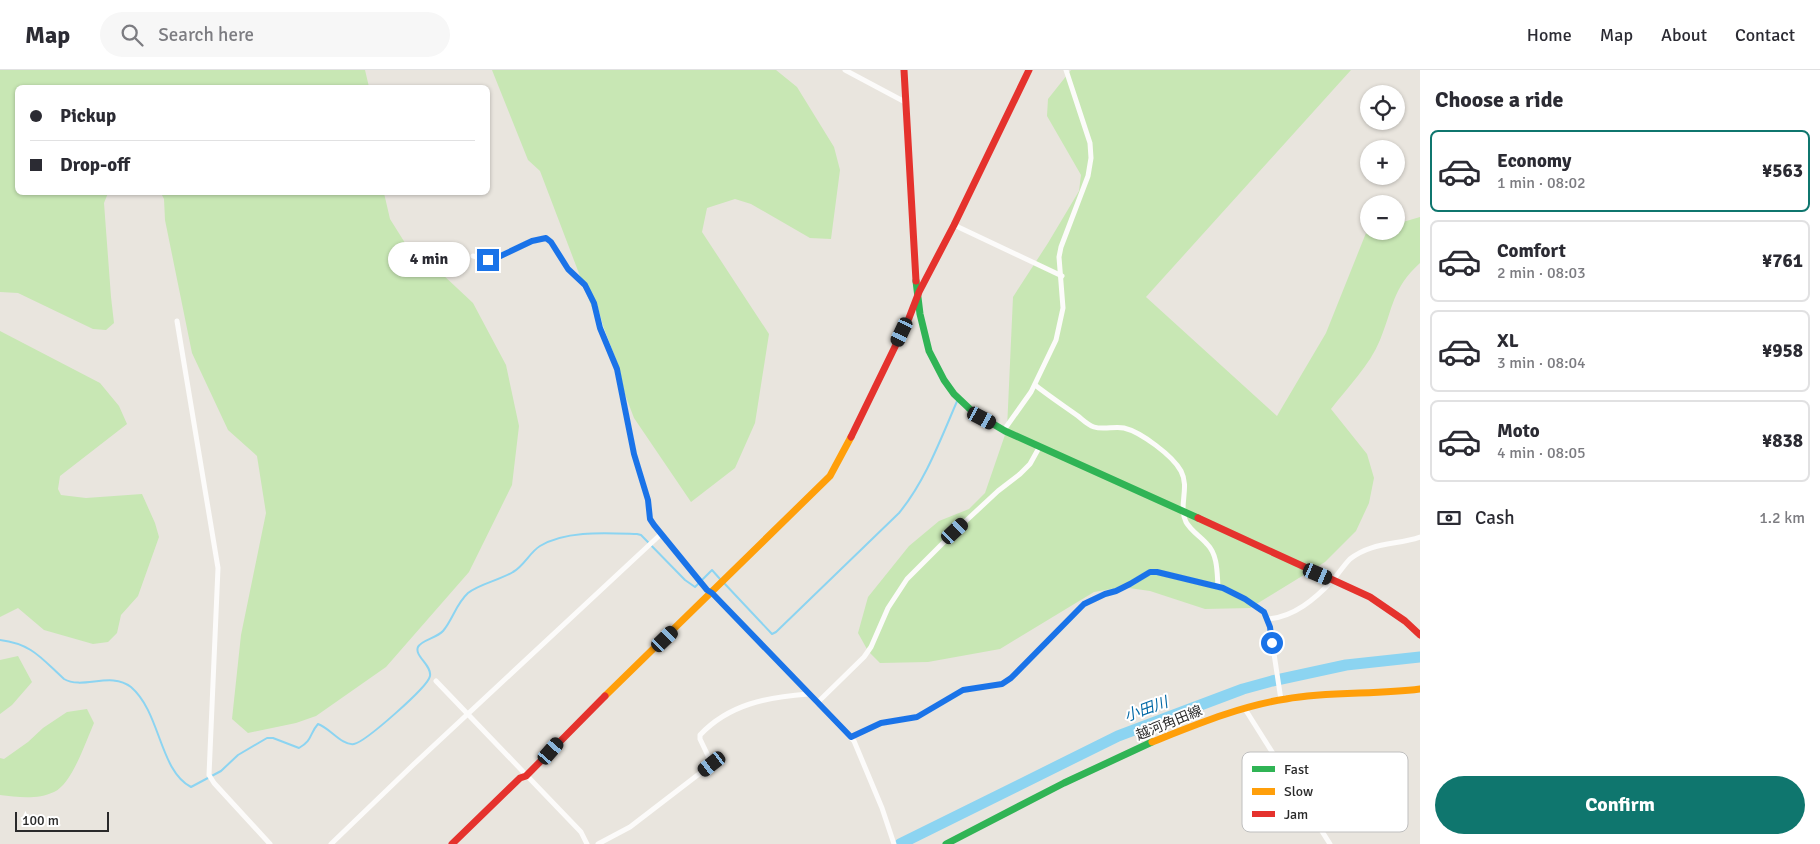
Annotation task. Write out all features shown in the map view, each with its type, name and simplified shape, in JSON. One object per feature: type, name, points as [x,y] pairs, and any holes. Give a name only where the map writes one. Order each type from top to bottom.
[{"type":"street","points":[[845,70],[904,102]]},
{"type":"street","points":[[904,70],[904,102],[922,324],[934,364],[966,406],[982,418],[1004,430],[1111,481],[1182,510],[1372,598],[1394,612],[1420,634]]},
{"type":"street","points":[[452,844],[520,778],[526,776],[830,476],[880,379],[909,318],[919,292],[954,225],[1029,70]]},
{"type":"street","points":[[1004,430],[1035,385],[1056,340],[1063,308],[1061,247],[1088,176],[1091,158],[1090,143],[1066,70]]},
{"type":"street","points":[[954,225],[1062,276]]},
{"type":"street","points":[[473,256],[492,260],[532,241],[546,238],[551,242],[568,269],[585,285],[594,303],[600,328],[617,369],[637,469],[648,500],[650,519],[707,590],[851,737],[862,758],[879,800],[894,844]]},
{"type":"street","points":[[177,322],[218,568],[209,775],[214,783],[270,844]]},
{"type":"street","points":[[1035,385],[1093,426],[1123,428],[1132,431],[1172,459],[1184,479],[1186,492],[1182,510],[1187,524],[1208,545],[1213,554],[1218,587]]},
{"type":"street","points":[[817,703],[864,657],[871,647],[888,608],[907,579],[955,531],[1030,464],[1040,446]]},
{"type":"street","points":[[332,844],[661,534]]},
{"type":"street","points":[[1268,619],[1279,618],[1300,609],[1333,580],[1351,559],[1370,548],[1387,542],[1404,542],[1420,537]]},
{"type":"street","points":[[851,737],[881,723],[917,717],[963,690],[1002,684],[1011,678],[1084,604],[1116,591],[1150,572],[1157,572],[1218,587],[1245,599],[1264,612],[1268,619],[1282,700]]},
{"type":"street","points":[[436,681],[581,832],[588,844]]},
{"type":"street","name":"越河角田線","points":[[946,844],[1115,758],[1215,718],[1282,700],[1420,689]]},
{"type":"street","points":[[598,844],[630,827],[712,764],[700,739],[700,734],[705,729],[750,703],[770,697],[808,694]]},
{"type":"street","points":[[1245,709],[1272,752]]},
{"type":"street","points":[[1322,832],[1330,844]]},
{"type":"green space","points":[[0,70],[365,70],[369,85],[15,85],[15,195],[107,195],[104,203],[114,323],[106,330],[93,329],[18,293],[0,292]]},
{"type":"green space","points":[[492,70],[776,70],[797,87],[834,147],[840,170],[831,239],[810,238],[751,204],[735,199],[707,208],[702,232],[769,334],[755,423],[735,468],[691,502],[634,418],[540,171],[528,160]]},
{"type":"green space","points":[[1071,70],[1351,70],[1146,297],[1277,416],[1326,333],[1363,240],[1405,240],[1405,221],[1420,217],[1420,263],[1398,290],[1376,349],[1358,376],[1331,409],[1367,454],[1374,478],[1369,503],[1356,531],[1325,562],[1250,608],[1205,609],[1150,591],[1122,587],[1094,592],[1000,649],[928,662],[880,663],[868,651],[858,633],[868,597],[909,546],[939,521],[969,509],[985,493],[1007,429],[1013,297],[1079,191],[1081,175],[1047,116],[1048,99]]},
{"type":"green space","points":[[162,195],[384,195],[390,219],[417,262],[441,273],[473,303],[506,365],[519,426],[512,485],[469,572],[386,667],[316,716],[296,723],[248,733],[232,719],[241,635],[266,513],[257,456],[228,430],[192,353],[165,220],[164,199]]},
{"type":"green space","points":[[0,331],[100,383],[119,406],[127,424],[60,476],[58,489],[61,495],[86,498],[142,494],[155,523],[159,537],[138,596],[121,615],[117,633],[108,642],[93,644],[44,630],[18,608],[0,617]]},
{"type":"green space","points":[[18,656],[32,682],[12,705],[0,714],[0,660]]},
{"type":"green space","points":[[87,709],[94,723],[78,761],[61,787],[47,795],[34,797],[0,795],[0,758],[4,759],[28,742],[43,728],[67,712]]},
{"type":"waterway","points":[[724,583],[772,634],[776,632],[899,513],[925,473],[958,399]]},
{"type":"waterway","points":[[0,640],[20,645],[35,653],[64,679],[72,682],[106,680],[123,683],[131,687],[149,711],[172,768],[180,779],[191,787],[221,771],[238,755],[267,738],[273,738],[299,748],[309,740],[318,724],[345,742],[354,744],[360,741],[395,713],[427,682],[430,672],[418,654],[418,647],[443,631],[464,597],[478,587],[513,572],[536,549],[550,541],[574,535],[637,534],[641,535],[685,580],[695,587],[712,570],[720,579]]},
{"type":"waterway","name":"小田川","points":[[900,844],[1118,736],[1243,689],[1346,665],[1420,657]]},
{"type":"traffic: fast","points":[[916,281],[920,314],[929,351],[944,380],[954,394],[973,412],[1005,431],[1198,518]]},
{"type":"traffic: fast","points":[[946,844],[1064,783],[1152,742]]},
{"type":"traffic: slow","points":[[605,696],[830,476],[851,437]]},
{"type":"traffic: slow","points":[[1152,742],[1218,717],[1269,702],[1319,695],[1420,689]]},
{"type":"traffic: jam","points":[[904,70],[916,281]]},
{"type":"traffic: jam","points":[[851,437],[909,318],[919,292],[954,225],[1029,70]]},
{"type":"traffic: jam","points":[[1198,518],[1370,597],[1405,621],[1420,635]]},
{"type":"traffic: jam","points":[[452,844],[520,778],[526,776],[605,696]]},
{"type":"route","points":[[488,260],[492,260],[532,241],[546,238],[551,242],[568,269],[585,285],[594,303],[600,328],[617,369],[637,469],[648,500],[650,519],[668,545],[707,590],[851,737],[881,723],[917,717],[963,690],[1002,684],[1011,678],[1084,604],[1116,591],[1150,572],[1223,588],[1245,599],[1264,612],[1268,619],[1272,643]]}]
